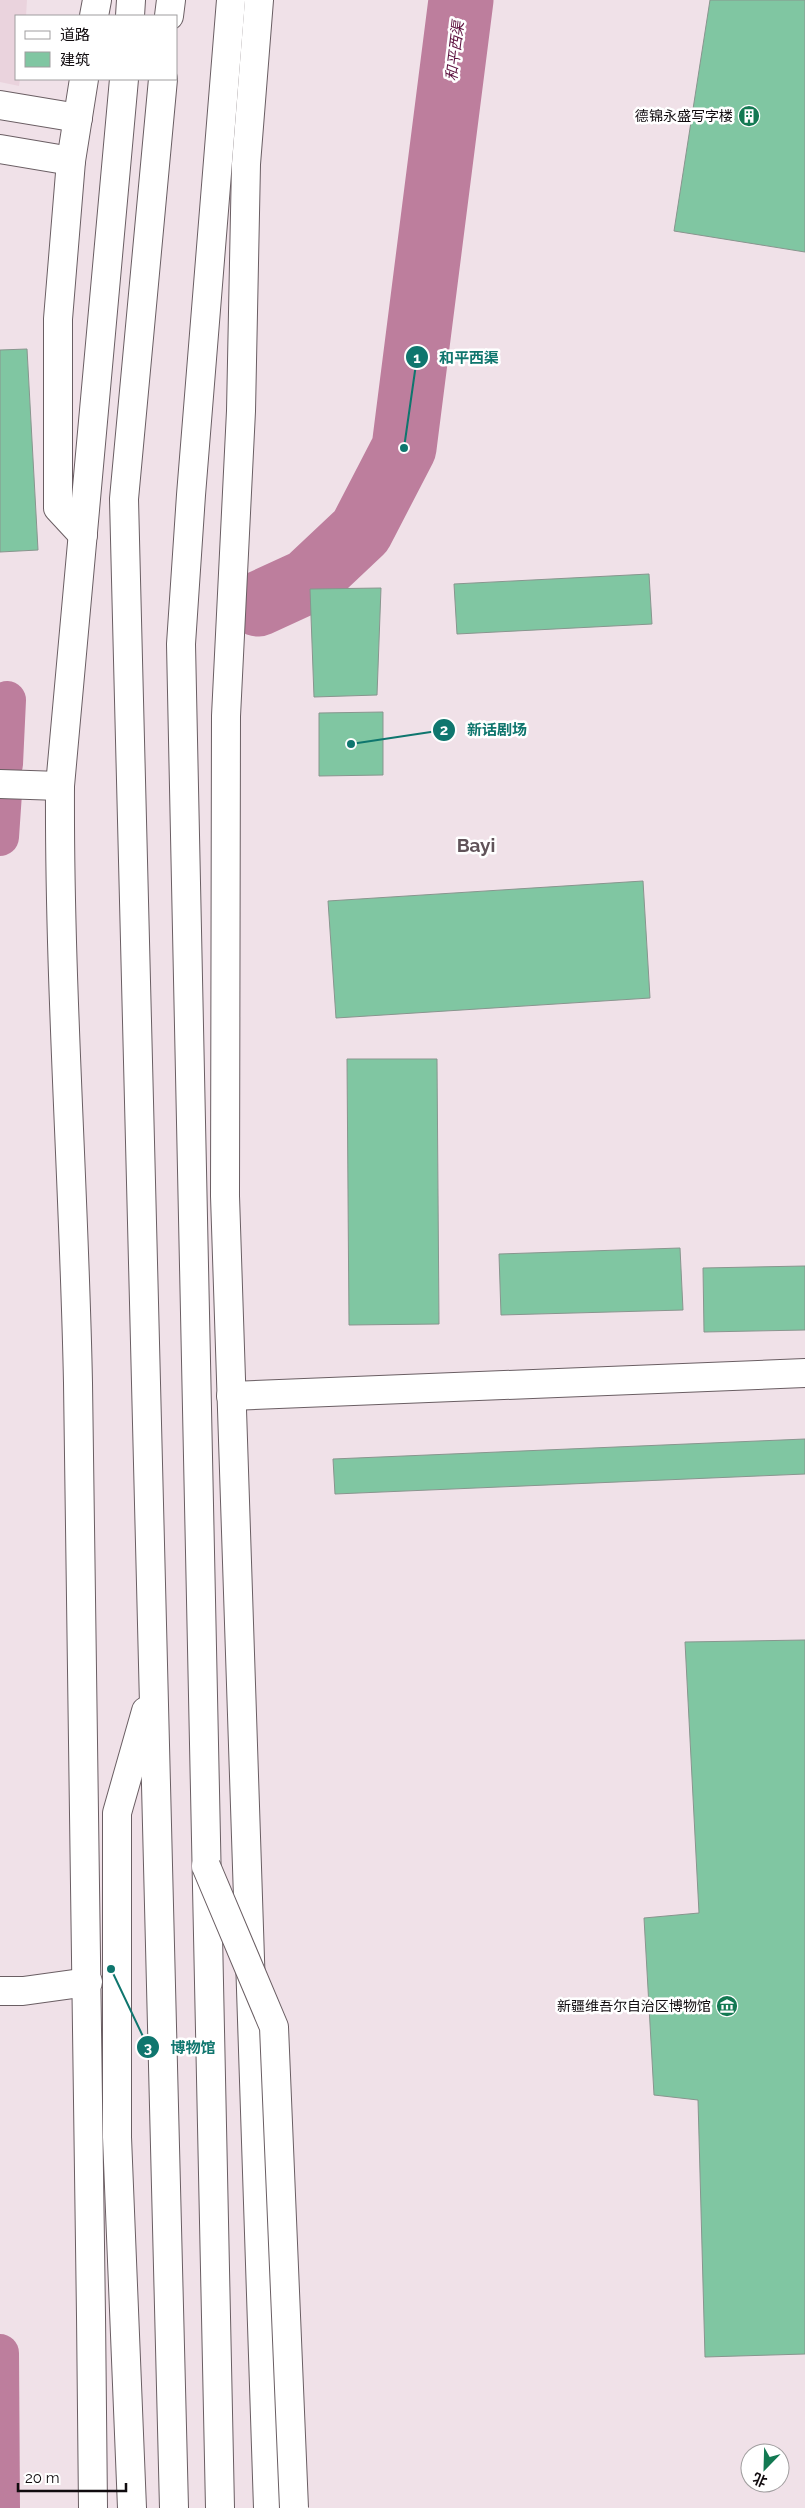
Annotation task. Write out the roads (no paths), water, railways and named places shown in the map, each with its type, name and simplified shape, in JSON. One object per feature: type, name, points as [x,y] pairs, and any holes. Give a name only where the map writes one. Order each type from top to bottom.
[{"type":"main road","points":[[94,15],[96,0]]},
{"type":"main road","points":[[130,15],[131,0]]},
{"type":"main road","points":[[169,15],[171,0]]},
{"type":"main road","points":[[220,2508],[181,644],[191,495],[231,0]]},
{"type":"main road","points":[[259,0],[246,164],[241,411],[226,716],[225,1196],[268,2508]]},
{"type":"main road","points":[[83,535],[58,508],[58,319],[71,161],[84,80]]},
{"type":"main road","points":[[93,2508],[88,1982],[78,1378],[59,888],[60,786],[124,80]]},
{"type":"main road","points":[[164,80],[124,500],[174,2508]]},
{"type":"main road","points":[[0,104],[78,118]]},
{"type":"main road","points":[[0,149],[71,161]]},
{"type":"main road","points":[[0,784],[60,786]]},
{"type":"main road","points":[[231,1396],[805,1373]]},
{"type":"main road","points":[[132,2508],[117,2137],[117,1813],[154,1683]]},
{"type":"main road","points":[[206,1866],[274,2027],[294,2508]]},
{"type":"main road","points":[[12,1991],[88,1982]]},
{"type":"waterway","name":"和平西渠","points":[[258,604],[308,581],[361,531],[404,448],[461,0]]},
{"type":"waterway","name":"和平西渠","points":[[4,764],[7,700]]},
{"type":"waterway","name":"和平西渠","points":[[0,837],[3,793]]},
{"type":"waterway","name":"和平西渠","points":[[0,2353],[1,2508]]},
{"type":"place","name":"德锦永盛写字楼","points":[[749,116]]},
{"type":"place","name":"和平西渠","points":[[404,448]]},
{"type":"place","name":"新话剧场","points":[[351,744]]},
{"type":"place","name":"博物馆","points":[[111,1969]]},
{"type":"place","name":"新疆维吾尔自治区博物馆","points":[[727,2006]]},
{"type":"district","name":"Bayi","points":[[476,845]]}]
